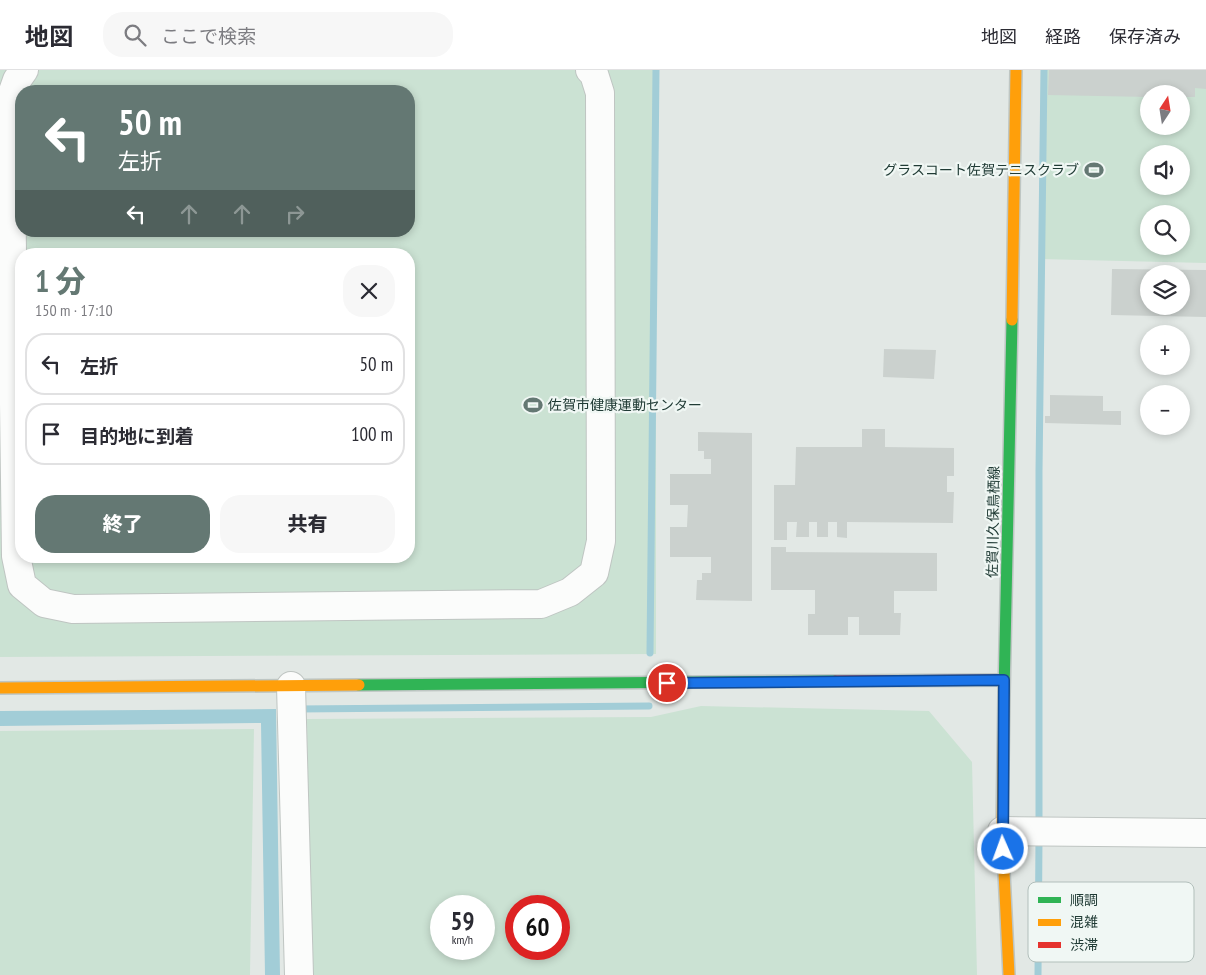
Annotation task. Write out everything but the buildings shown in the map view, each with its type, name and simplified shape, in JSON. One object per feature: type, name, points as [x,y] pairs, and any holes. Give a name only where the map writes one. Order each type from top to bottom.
[{"type":"street","points":[[15,85],[24,70]]},
{"type":"street","points":[[17,563],[22,585],[44,603],[73,609],[541,604],[570,592],[594,573],[601,541],[600,93],[594,74],[590,70]]},
{"type":"street","name":"佐賀川久保鳥栖線","points":[[1009,975],[1002,830],[1016,70]]},
{"type":"street","points":[[15,86],[10,100],[15,479]]},
{"type":"street","points":[[0,688],[291,701],[1004,680]]},
{"type":"street","points":[[291,701],[299,975]]},
{"type":"street","points":[[1002,830],[1206,832]]},
{"type":"green space","name":"佐賀市健康運動センター","points":[[0,70],[656,70],[656,654],[0,657]]},
{"type":"green space","name":"グラスコート佐賀テニスクラブ","points":[[1041,70],[1206,70],[1206,263],[1039,259]]},
{"type":"green space","points":[[701,706],[929,711],[972,762],[977,975],[310,975],[307,719],[651,717]]},
{"type":"green space","points":[[254,729],[250,975],[0,975],[0,731]]},
{"type":"water","points":[[276,709],[280,975],[265,975],[261,723],[0,726],[0,711]]},
{"type":"waterway","points":[[650,653],[656,70]]},
{"type":"waterway","points":[[1039,827],[1039,471],[1044,70]]},
{"type":"waterway","points":[[297,709],[649,706]]},
{"type":"waterway","points":[[1039,838],[1039,882]]},
{"type":"waterway","points":[[1038,962],[1038,975]]},
{"type":"traffic: fast","points":[[1004,694],[1012,320]]},
{"type":"traffic: fast","points":[[359,685],[835,681]]},
{"type":"traffic: slow","points":[[1012,320],[1016,70]]},
{"type":"traffic: slow","points":[[0,688],[359,685]]},
{"type":"traffic: slow","points":[[1004,694],[1002,831],[1009,975]]},
{"type":"traffic: jam","points":[[835,681],[1004,680]]},
{"type":"place","name":"グラスコート佐賀テニスクラブ","points":[[1094,170]]},
{"type":"place","name":"佐賀市健康運動センター","points":[[533,405]]},
{"type":"route","points":[[667,683],[1004,680],[1003,849]]}]
